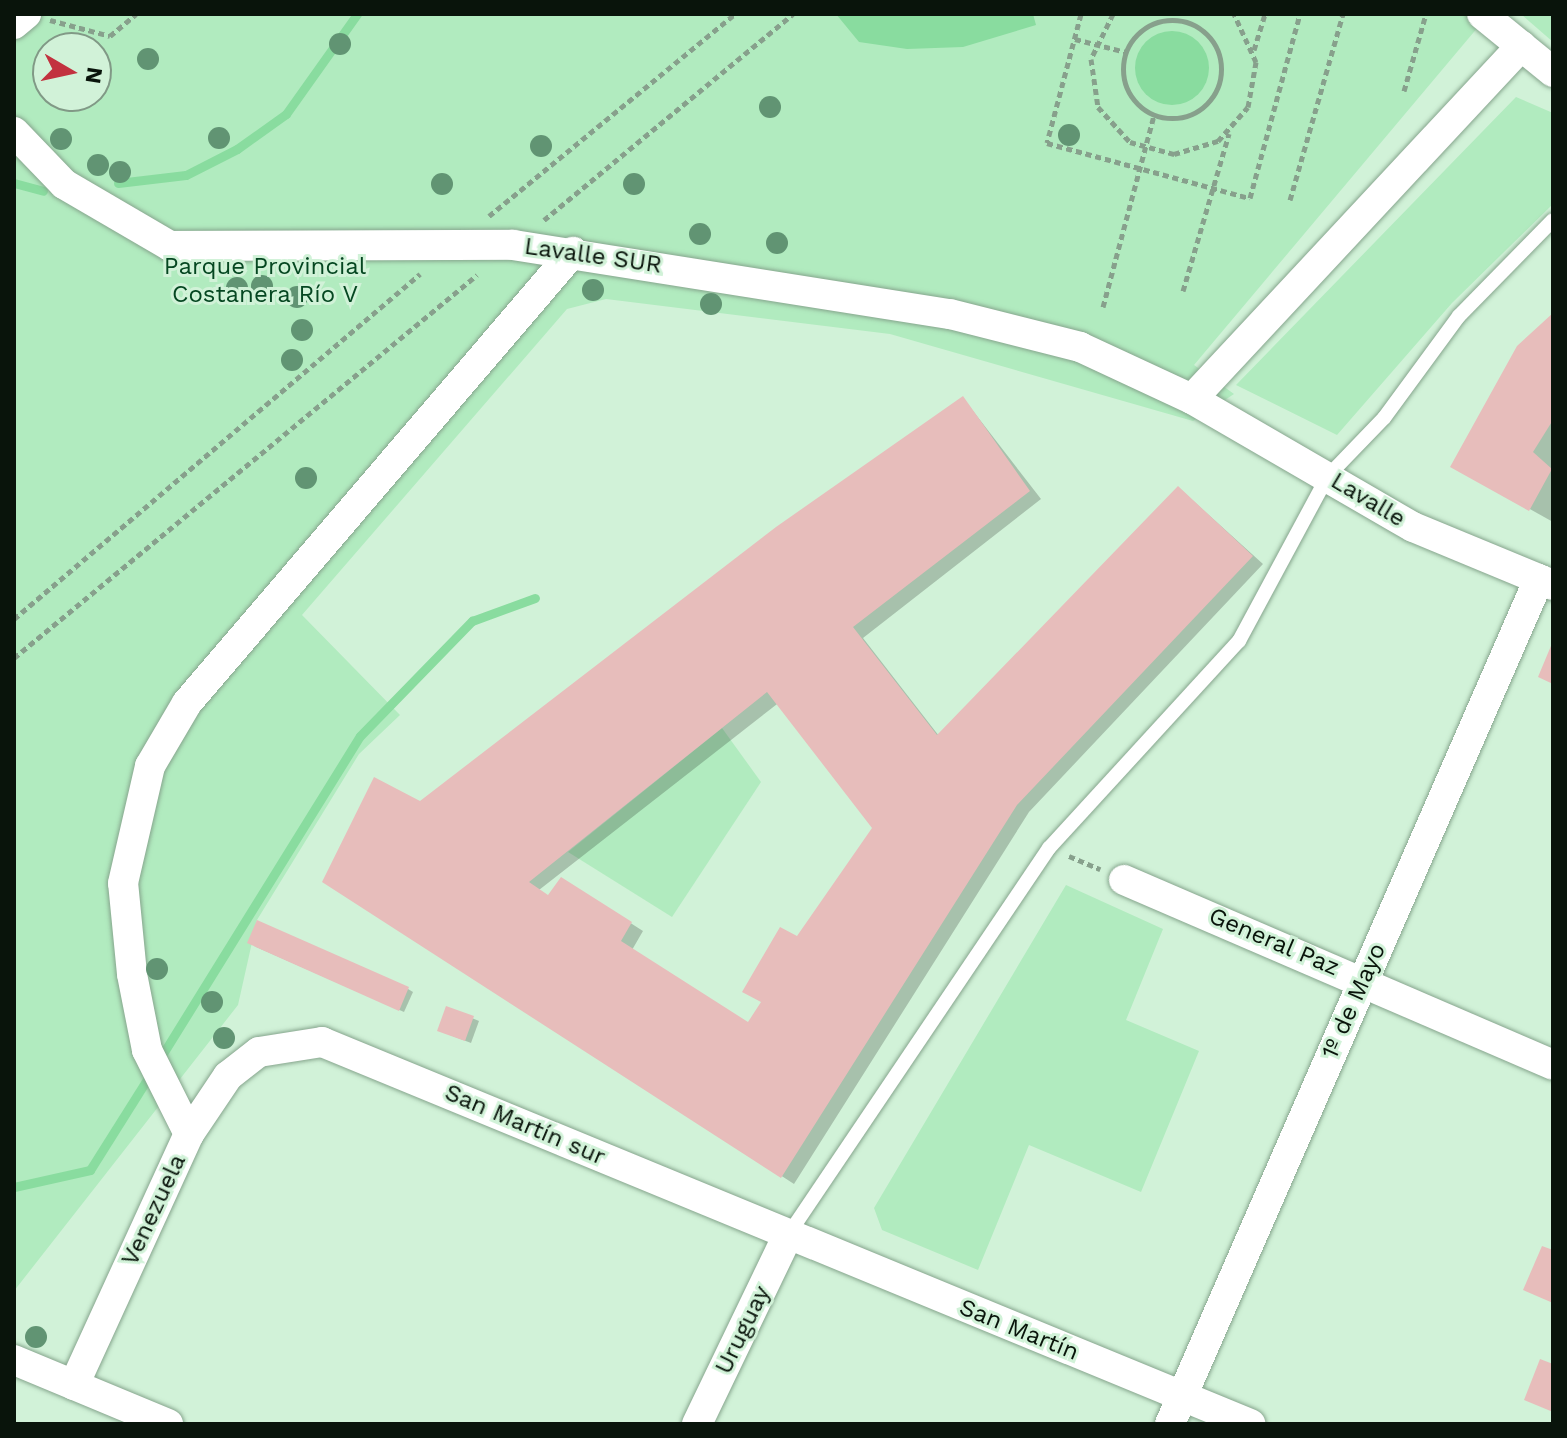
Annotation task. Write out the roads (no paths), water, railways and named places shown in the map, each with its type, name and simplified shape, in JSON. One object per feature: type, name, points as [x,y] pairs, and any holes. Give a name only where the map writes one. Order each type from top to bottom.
[{"type":"street","points":[[1482,14],[1553,72]]},
{"type":"street","points":[[1192,399],[1521,46]]},
{"type":"street","name":"Lavalle SUR","points":[[14,132],[64,184],[170,246],[296,251],[458,241],[573,252],[1013,328],[1080,347],[1192,399]]},
{"type":"street","points":[[189,1134],[147,1050],[123,883],[150,766],[187,703],[573,252]]},
{"type":"street","name":"Lavalle","points":[[1192,399],[1413,527],[1546,582]]},
{"type":"street","name":"1º de Mayo","points":[[1170,1424],[1363,979],[1546,582]]},
{"type":"street","name":"General Paz","points":[[1124,880],[1363,979],[1553,1065]]},
{"type":"street","name":"San Martín sur","points":[[259,1052],[294,1042],[336,1047],[788,1235]]},
{"type":"street","name":"Venezuela","points":[[74,1385],[189,1134],[228,1076],[259,1052]]},
{"type":"street","name":"San Martín","points":[[788,1235],[1250,1424]]},
{"type":"street","name":"Uruguay","points":[[697,1424],[788,1235]]},
{"type":"street","points":[[14,1360],[168,1424]]},
{"type":"lane","points":[[788,1235],[1049,848],[1239,641],[1328,476],[1384,418],[1459,316],[1553,220]]},
{"type":"waterway","points":[[118,183],[186,175],[237,149],[286,114],[357,14]]},
{"type":"waterway","points":[[14,183],[43,191]]},
{"type":"waterway","points":[[159,1060],[360,736],[472,621],[535,598]]},
{"type":"waterway","points":[[14,1187],[90,1170],[151,1073]]},
{"type":"park label","name":"Parque Provincial Costanera Río V","points":[[265,281]]}]
